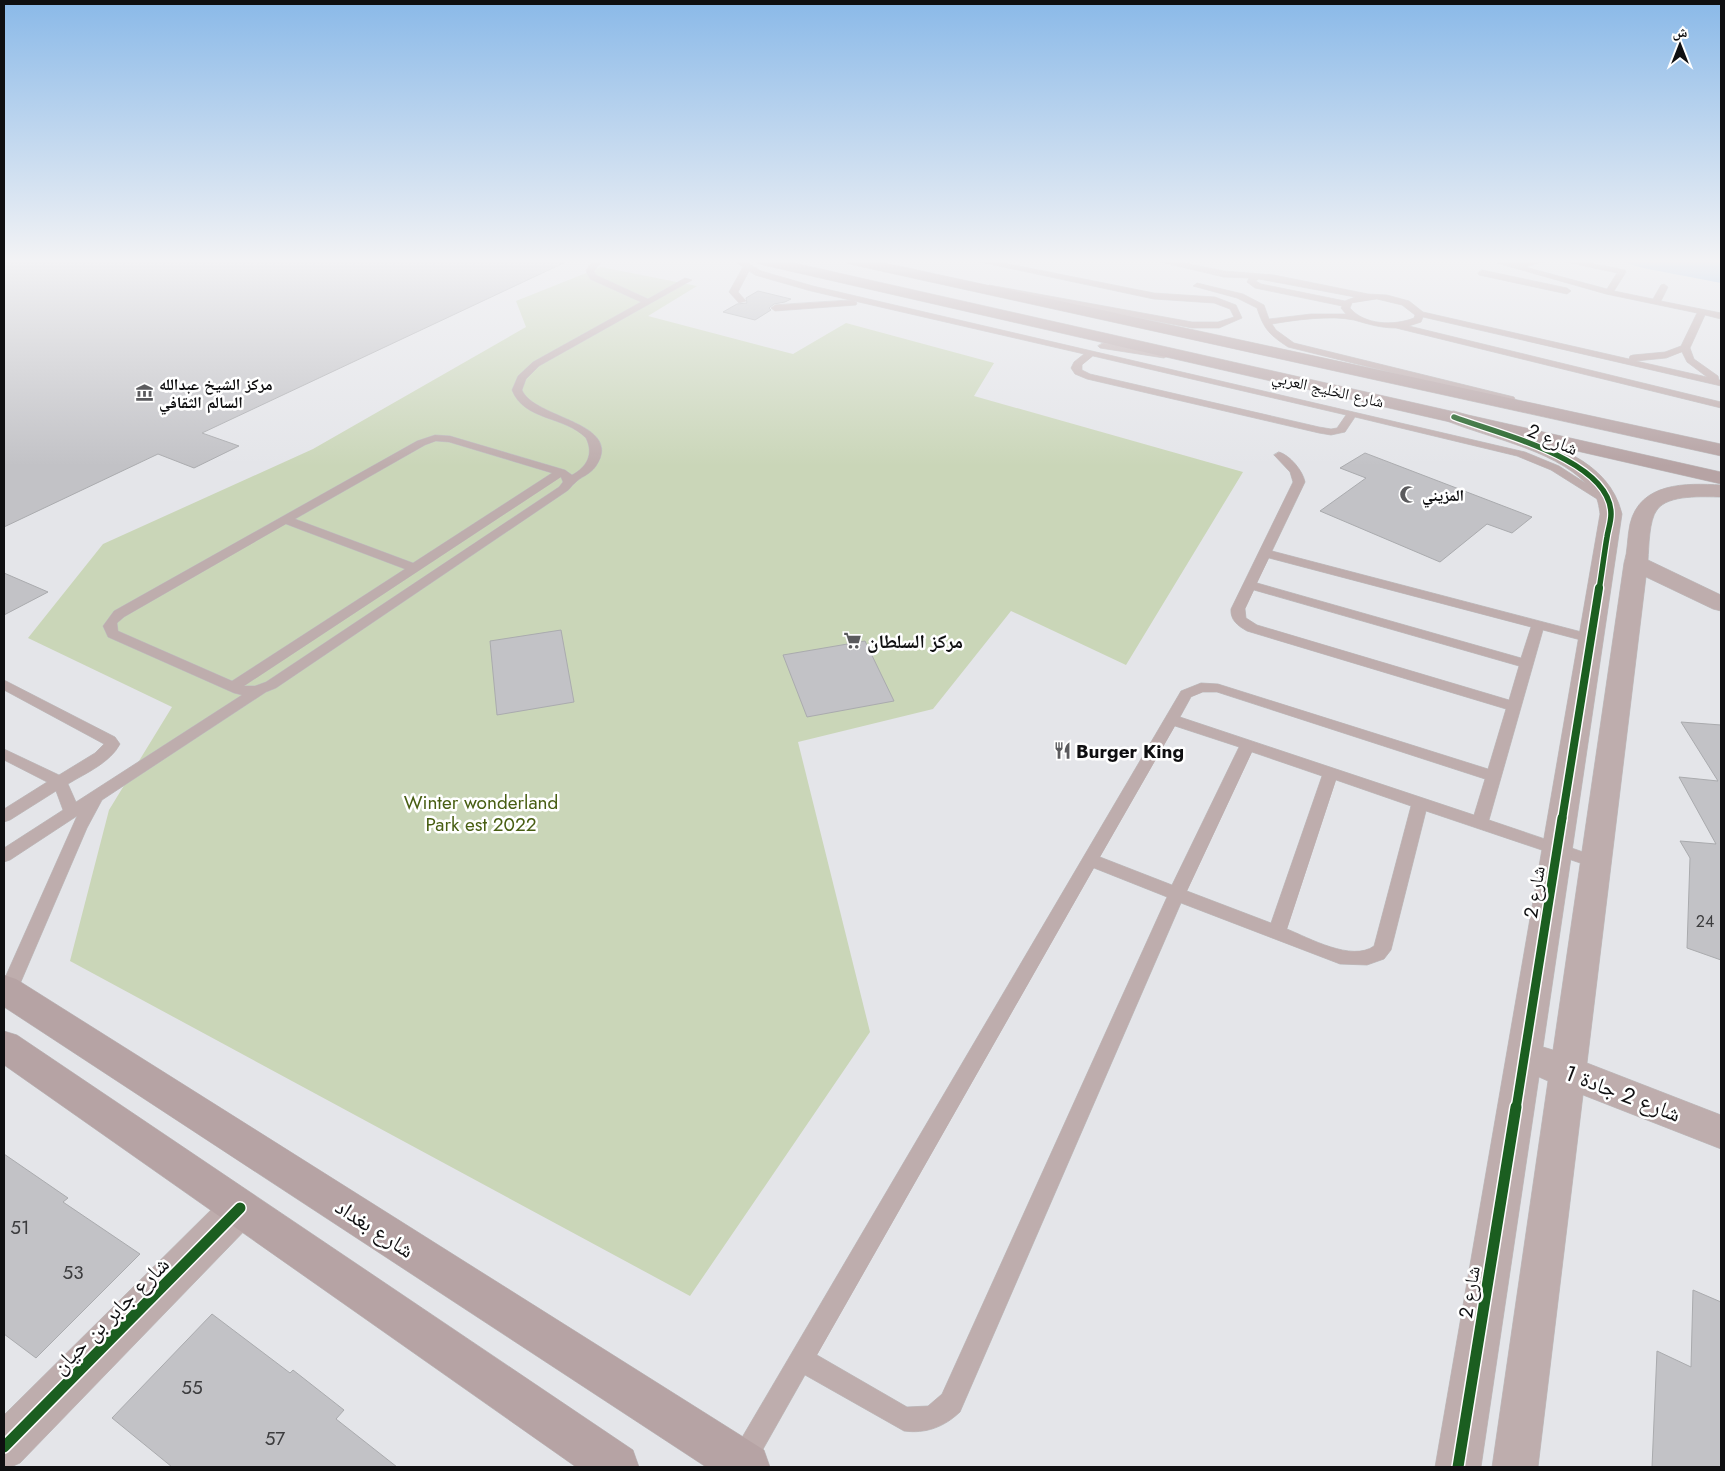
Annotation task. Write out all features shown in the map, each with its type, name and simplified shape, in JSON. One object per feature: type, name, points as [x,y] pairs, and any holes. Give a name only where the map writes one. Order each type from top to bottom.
[{"type":"main road","name":"شارع الخليج العربي","points":[[1054,329],[1721,478]]},
{"type":"main road","name":"شارع الخليج العربي","points":[[1162,329],[1721,450]]},
{"type":"main road","name":"شارع بغداد","points":[[6,990],[744,1466]]},
{"type":"main road","points":[[4,1046],[616,1467]]},
{"type":"street","name":"شارع 2","points":[[1454,418],[1564,459],[1594,480],[1601,487],[1609,502],[1624,566],[1595,862],[1515,1467]]},
{"type":"street","name":"شارع 2","points":[[1458,1467],[1592,639],[1648,506],[1666,495],[1721,490]]},
{"type":"street","points":[[1624,566],[1721,604]]},
{"type":"street","name":"شارع 2 جادة 1","points":[[1524,1055],[1721,1132]]},
{"type":"street","name":"شارع جابر بن حيان","points":[[4,1447],[240,1208]]},
{"type":"lane","points":[[565,476],[567,486],[271,685],[263,688],[246,691],[233,687],[113,634],[110,630],[109,625],[119,614],[421,443],[435,438],[450,439],[565,476],[579,476],[588,470],[593,461],[594,445],[591,438],[585,431],[575,426],[535,411],[525,404],[519,396],[517,388],[520,380],[536,364],[600,329]]},
{"type":"lane","points":[[988,329],[1352,412],[1539,461],[1609,502]]},
{"type":"lane","points":[[1001,329],[1083,344],[1204,361]]},
{"type":"lane","points":[[1271,329],[1277,336],[1302,348],[1476,390],[1583,421]]},
{"type":"lane","points":[[1410,329],[1721,406]]},
{"type":"lane","points":[[1443,329],[1446,335],[1452,340]]},
{"type":"lane","points":[[1486,329],[1721,383]]},
{"type":"lane","points":[[1607,378],[1604,370],[1605,366],[1622,360],[1666,355],[1685,348],[1694,329]]},
{"type":"lane","points":[[1685,348],[1690,360],[1721,383]]},
{"type":"lane","points":[[1091,353],[1077,364],[1076,368],[1078,372],[1087,376],[1319,430],[1331,432],[1342,430],[1352,412]]},
{"type":"lane","points":[[1279,455],[1296,472],[1299,482],[1237,613],[1241,621],[1252,628],[1514,706]]},
{"type":"lane","points":[[233,687],[415,568],[565,476]]},
{"type":"lane","points":[[286,520],[415,568]]},
{"type":"lane","points":[[1265,553],[1592,639]]},
{"type":"lane","points":[[1250,585],[1527,664]]},
{"type":"lane","points":[[1480,823],[1538,625]]},
{"type":"lane","points":[[4,684],[110,741],[112,744],[109,750],[4,816]]},
{"type":"lane","points":[[4,856],[263,688]]},
{"type":"lane","points":[[744,1466],[802,1360],[1186,694],[1201,688],[1218,688],[1494,776]]},
{"type":"lane","points":[[1171,719],[1595,862]]},
{"type":"lane","points":[[802,1360],[904,1419],[916,1421],[930,1419],[942,1412],[951,1403],[1177,894],[1247,746]]},
{"type":"lane","points":[[4,754],[60,782],[72,812]]},
{"type":"lane","points":[[1276,932],[1331,774]]},
{"type":"lane","points":[[6,990],[79,828],[97,796]]},
{"type":"lane","points":[[1090,860],[1340,957],[1353,960],[1365,959],[1375,956],[1382,950],[1420,803]]},
{"type":"green space","name":"Winter wonderland Park est 2022","points":[[523,329],[696,329],[793,354],[836,329],[867,329],[994,363],[974,396],[1243,472],[1126,665],[1011,611],[933,709],[798,742],[870,1032],[690,1296],[70,961],[109,810],[172,707],[28,638],[103,544],[313,449]]},
{"type":"building","points":[[4,329],[424,329],[202,433],[239,446],[194,468],[158,454],[4,527]]},
{"type":"building","name":"المزيني","points":[[1365,453],[1532,517],[1512,533],[1487,524],[1440,562],[1320,511],[1366,478],[1340,468]]},
{"type":"building","points":[[4,573],[48,592],[4,615]]},
{"type":"building","points":[[561,630],[574,702],[497,715],[490,641]]},
{"type":"building","points":[[865,641],[894,701],[807,717],[783,655]]},
{"type":"building","points":[[1681,722],[1721,725],[1721,960],[1687,948],[1690,858],[1680,841],[1716,844],[1679,777],[1718,781]]},
{"type":"building","points":[[4,1154],[68,1198],[63,1202],[140,1254],[36,1358],[4,1334]]},
{"type":"building","points":[[1693,1290],[1721,1302],[1721,1467],[1652,1467],[1657,1351],[1691,1367]]},
{"type":"building","points":[[212,1314],[290,1373],[293,1370],[344,1410],[336,1419],[397,1467],[172,1467],[112,1418]]},
{"type":"cycle path","points":[[1454,417],[1555,454],[1574,464],[1590,475],[1602,489],[1607,498],[1611,514],[1458,1467]]},
{"type":"cycle path","points":[[4,1447],[240,1208]]},
{"type":"place","name":"مركز الشيخ عبدالله السالم الثقافي","points":[[145,393]]},
{"type":"place","name":"المزيني","points":[[1408,495]]},
{"type":"place","name":"مركز السلطان","points":[[853,641]]},
{"type":"place","name":"Burger King","points":[[1062,751]]}]
